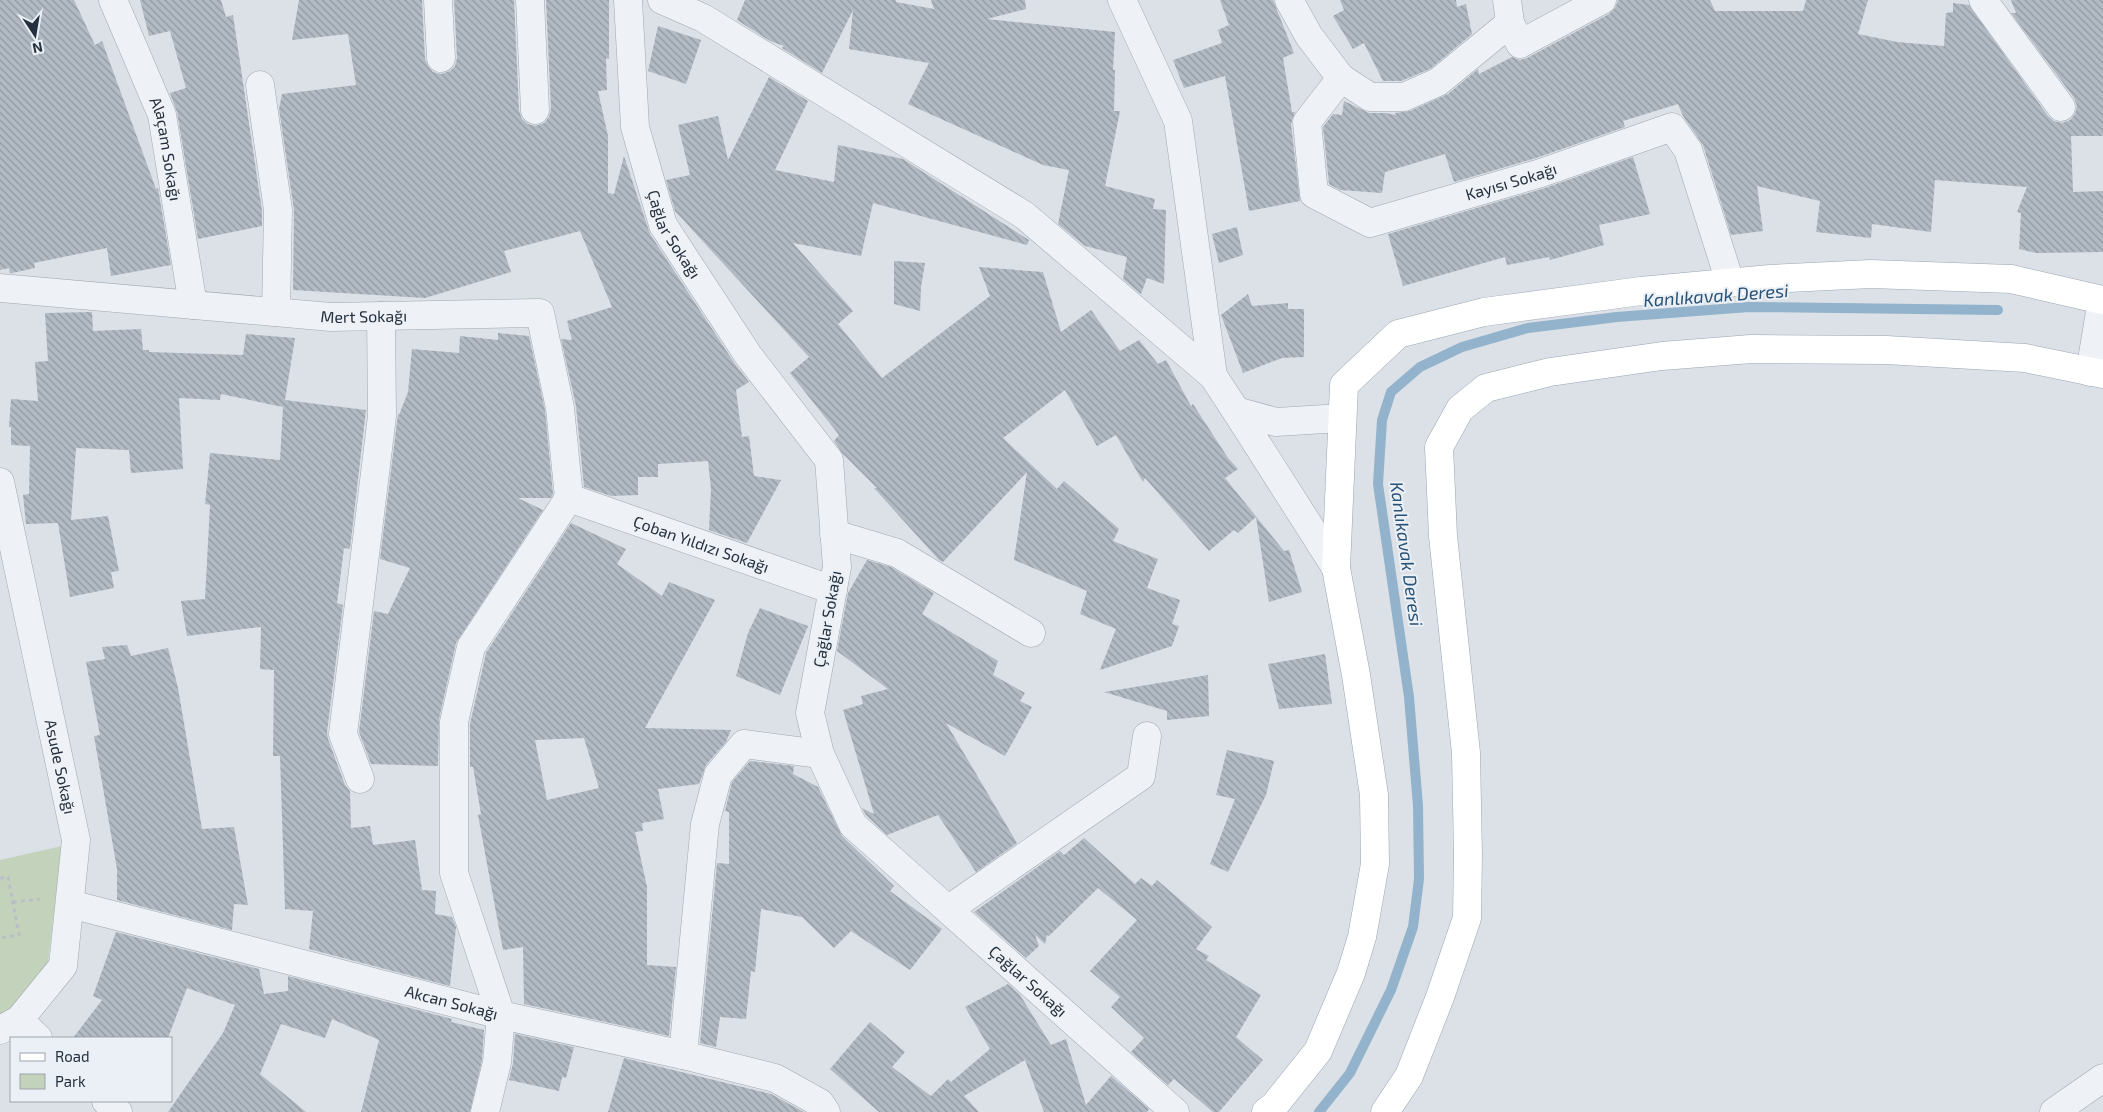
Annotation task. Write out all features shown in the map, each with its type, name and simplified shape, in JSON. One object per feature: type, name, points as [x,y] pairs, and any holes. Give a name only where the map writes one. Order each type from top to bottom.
[{"type":"main road","points":[[1266,1112],[1274,1106],[1318,1051],[1351,973],[1362,937],[1375,864],[1374,795],[1356,676],[1336,568],[1344,385],[1398,334],[1484,312],[1641,290],[1730,282],[1870,274],[2012,279],[2102,300]]},
{"type":"main road","points":[[1384,1112],[1409,1076],[1440,996],[1467,918],[1466,753],[1443,536],[1439,447],[1460,409],[1486,388],[1550,372],[1662,356],[1751,349],[1886,350],[2025,358],[2097,373]]},
{"type":"street","name":"Alaçam Sokağı","points":[[113,0],[162,115],[194,305]]},
{"type":"street","points":[[438,0],[441,58]]},
{"type":"street","points":[[530,0],[535,110]]},
{"type":"street","name":"Çağlar Sokağı","points":[[628,0],[634,126],[663,225],[748,355],[829,460],[837,567],[810,714],[820,754],[853,825],[1175,1112]]},
{"type":"street","points":[[662,0],[707,9],[1024,216],[1212,376],[1336,568]]},
{"type":"street","points":[[1122,0],[1178,121],[1212,376]]},
{"type":"street","points":[[1289,0],[1309,36],[1341,78],[1370,97],[1404,97],[1438,82],[1509,12],[1520,44],[1602,0]]},
{"type":"street","points":[[1983,0],[2062,107]]},
{"type":"street","name":"Kayısı Sokağı","points":[[1341,78],[1307,122],[1314,194],[1370,223],[1541,174],[1672,127],[1688,150],[1730,282]]},
{"type":"street","points":[[260,85],[278,210],[276,312]]},
{"type":"street","name":"Mert Sokağı","points":[[0,288],[332,318],[540,313],[560,408],[569,498]]},
{"type":"street","points":[[2097,373],[2102,300]]},
{"type":"street","points":[[360,779],[343,734],[382,416],[381,316]]},
{"type":"street","points":[[1236,411],[1276,422],[1342,418]]},
{"type":"street","name":"Asude Sokağı","points":[[0,482],[76,840],[63,966],[9,1025]]},
{"type":"street","points":[[485,1112],[497,1062],[501,1015],[454,873],[454,722],[471,647],[569,498]]},
{"type":"street","name":"Çoban Yıldızı Sokağı","points":[[569,498],[832,590]]},
{"type":"street","points":[[834,534],[897,553],[1031,633]]},
{"type":"street","points":[[949,909],[1142,776],[1147,736]]},
{"type":"street","points":[[683,1055],[705,824],[718,776],[744,744],[820,754]]},
{"type":"street","name":"Akcan Sokağı","points":[[70,904],[501,1015],[683,1055],[775,1078],[820,1103],[826,1112]]},
{"type":"street","points":[[9,1025],[36,1037]]},
{"type":"street","points":[[2054,1112],[2103,1078]]},
{"type":"street","points":[[107,1102],[118,1112]]},
{"type":"path","points":[[0,878],[8,877],[19,935],[0,938]]},
{"type":"green space","points":[[62,846],[48,962],[0,1021],[0,860]]},
{"type":"building","points":[[0,0],[74,0],[95,45],[102,41],[156,189],[158,188],[171,265],[111,276],[107,248],[34,263],[35,268],[12,273],[10,273],[9,268],[0,270]]},
{"type":"building","points":[[140,0],[221,0],[226,17],[233,15],[262,211],[262,226],[198,239],[177,112],[170,93],[186,88],[170,31],[149,36]]},
{"type":"building","points":[[299,0],[422,0],[425,59],[433,72],[441,74],[450,71],[455,66],[457,58],[454,0],[514,0],[519,111],[522,119],[528,124],[535,126],[544,123],[549,117],[551,109],[546,0],[609,0],[609,59],[606,58],[607,90],[598,91],[608,136],[608,193],[614,194],[624,156],[650,234],[735,364],[749,382],[736,390],[742,437],[749,436],[754,476],[781,480],[747,543],[709,530],[711,489],[708,461],[658,464],[658,477],[638,477],[638,495],[611,496],[584,487],[576,406],[561,339],[572,340],[567,321],[612,307],[580,231],[504,251],[511,272],[425,298],[293,290],[294,210],[279,109],[282,94],[356,85],[348,34],[292,40]]},
{"type":"building","points":[[745,0],[896,0],[896,2],[934,9],[931,0],[1025,0],[1026,9],[987,19],[1115,32],[1113,70],[1115,70],[1114,111],[1120,111],[1105,186],[1155,199],[1153,209],[1166,210],[1164,284],[1147,278],[1141,294],[1123,279],[1127,257],[1085,246],[1058,224],[1069,170],[1043,165],[908,104],[929,63],[849,49],[853,10],[822,73],[782,48],[784,46],[770,41],[737,20]]},
{"type":"building","points":[[1220,0],[1273,0],[1294,53],[1283,58],[1292,112],[1295,112],[1291,124],[1300,201],[1249,211],[1225,76],[1184,88],[1173,60],[1222,43],[1218,30],[1229,25]]},
{"type":"building","points":[[1340,0],[1456,0],[1457,7],[1466,4],[1472,34],[1430,69],[1401,81],[1383,81],[1364,43],[1353,49],[1333,16],[1344,10]]},
{"type":"building","points":[[1618,0],[1710,0],[1715,11],[1803,11],[1806,0],[1868,0],[1858,34],[1897,42],[1944,46],[1946,13],[1953,12],[1953,3],[1969,5],[2048,116],[2054,121],[2062,123],[2070,120],[2075,114],[2077,106],[2074,98],[2011,13],[2016,13],[2011,0],[2103,0],[2103,136],[2071,136],[2073,192],[2103,191],[2103,252],[2036,253],[2019,249],[2021,213],[2017,212],[2027,187],[1935,180],[1931,232],[1872,224],[1871,238],[1816,232],[1820,201],[1757,186],[1763,231],[1731,235],[1703,145],[1683,116],[1678,104],[1623,121],[1625,127],[1536,158],[1454,182],[1445,154],[1385,172],[1382,193],[1340,190],[1329,184],[1323,127],[1333,114],[1342,115],[1344,101],[1369,113],[1396,115],[1395,113],[1410,111],[1448,94],[1478,69],[1479,74],[1512,57],[1520,60],[1527,58],[1609,14],[1615,8]]},
{"type":"building","points":[[658,26],[701,40],[686,84],[648,71]]},
{"type":"building","points":[[769,77],[808,101],[775,170],[834,182],[838,145],[903,159],[1029,240],[1027,245],[873,203],[861,256],[793,243],[853,311],[838,324],[882,378],[990,296],[979,267],[1043,272],[1061,332],[1091,310],[1120,351],[1139,340],[1158,364],[1166,360],[1191,406],[1193,404],[1228,458],[1238,469],[1225,478],[1284,551],[1289,550],[1302,592],[1269,602],[1256,517],[1238,533],[1234,530],[1209,551],[1145,478],[1143,482],[1116,435],[1097,446],[1065,390],[1003,438],[1057,489],[1064,481],[1119,529],[1113,541],[1158,559],[1147,588],[1180,600],[1172,624],[1179,626],[1172,646],[1100,670],[1116,629],[1080,614],[1087,591],[1014,560],[1027,472],[943,562],[939,560],[874,488],[877,488],[842,453],[834,441],[839,435],[790,373],[809,357],[675,211],[666,180],[690,175],[678,125],[718,116],[728,160]]},
{"type":"building","points":[[1633,157],[1650,214],[1599,225],[1604,245],[1550,260],[1549,257],[1507,265],[1505,257],[1403,286],[1388,234],[1545,188]]},
{"type":"building","points":[[1237,227],[1243,255],[1219,263],[1212,234]]},
{"type":"building","points":[[894,261],[925,263],[920,311],[894,304]]},
{"type":"building","points":[[1248,294],[1252,306],[1288,303],[1288,309],[1304,309],[1304,357],[1282,358],[1243,373],[1221,315]]},
{"type":"building","points":[[92,312],[93,331],[141,329],[143,350],[149,350],[149,352],[243,355],[246,334],[295,338],[285,400],[366,410],[350,549],[344,548],[337,603],[343,605],[327,732],[328,739],[345,785],[350,791],[351,828],[370,826],[373,845],[415,840],[422,890],[436,891],[435,914],[452,917],[456,927],[450,986],[309,949],[313,911],[285,909],[280,756],[273,756],[274,670],[260,669],[261,627],[187,636],[181,601],[205,599],[210,505],[205,504],[210,453],[280,460],[283,407],[221,394],[220,400],[179,398],[183,469],[131,473],[129,450],[76,448],[71,520],[108,516],[119,571],[111,572],[114,588],[70,597],[58,523],[26,524],[23,495],[29,494],[30,446],[11,445],[11,427],[9,427],[11,399],[38,401],[35,362],[48,361],[45,313]]},
{"type":"building","points":[[498,333],[529,336],[545,410],[553,494],[551,498],[518,498],[543,510],[456,643],[439,719],[438,766],[371,764],[359,732],[374,611],[388,614],[410,568],[380,559],[398,414],[408,392],[412,349],[459,353],[460,336],[498,340]]},
{"type":"building","points":[[571,523],[626,549],[617,564],[662,596],[669,582],[715,600],[645,728],[731,730],[726,742],[706,765],[699,784],[658,789],[664,819],[642,823],[643,831],[635,832],[647,887],[647,965],[676,967],[669,1036],[524,1004],[523,947],[503,950],[478,815],[481,814],[473,767],[470,767],[470,724],[486,653]],"holes":[[[584,738],[599,788],[547,800],[535,740]]]},
{"type":"building","points":[[867,560],[891,567],[934,593],[922,614],[998,661],[993,675],[1025,693],[1020,701],[1032,707],[1005,756],[946,723],[1017,843],[976,872],[938,815],[887,835],[866,815],[862,808],[874,814],[843,710],[863,704],[861,696],[888,689],[837,651],[848,593]]},
{"type":"building","points":[[760,608],[808,626],[780,695],[736,676],[748,633]]},
{"type":"building","points":[[127,645],[131,656],[168,648],[178,688],[202,829],[234,827],[248,905],[234,904],[232,930],[117,900],[117,869],[94,736],[100,735],[86,662],[105,659],[102,647]]},
{"type":"building","points":[[1325,654],[1332,704],[1279,709],[1268,664]]},
{"type":"building","points":[[1208,675],[1209,716],[1167,720],[1167,711],[1104,692]]},
{"type":"building","points":[[1227,750],[1274,761],[1266,795],[1228,872],[1210,864],[1235,799],[1216,795]]},
{"type":"building","points":[[750,761],[794,766],[793,774],[818,787],[842,836],[894,886],[890,891],[942,929],[910,970],[851,931],[834,948],[802,917],[761,909],[755,972],[751,971],[746,1019],[720,1017],[716,1047],[700,1043],[717,863],[729,864],[729,812],[725,811],[732,782]]},
{"type":"building","points":[[1084,838],[1135,884],[1141,878],[1152,886],[1157,880],[1212,927],[1196,949],[1209,956],[1206,960],[1261,995],[1236,1037],[1263,1060],[1219,1112],[1213,1112],[1174,1079],[1168,1085],[1131,1052],[1144,1038],[1111,1007],[1120,997],[1090,971],[1137,920],[1098,888],[1049,936],[1047,935],[1045,944],[1035,935],[1039,946],[1026,958],[974,912],[1060,851],[1064,855]]},
{"type":"building","points":[[116,932],[259,969],[264,994],[288,991],[288,976],[452,1019],[451,1022],[484,1030],[482,1060],[470,1112],[361,1112],[379,1040],[332,1019],[325,1038],[281,1024],[260,1074],[306,1112],[168,1112],[223,1033],[235,1005],[187,988],[168,1037],[74,1037],[102,1000],[93,996]]},
{"type":"building","points":[[1008,984],[1020,995],[1051,1045],[1066,1039],[1086,1105],[1111,1076],[1149,1109],[1147,1112],[1044,1112],[1025,1060],[964,1096],[979,1112],[879,1112],[830,1069],[870,1022],[905,1052],[892,1067],[931,1096],[948,1079],[951,1082],[990,1049],[965,1007]]},
{"type":"building","points":[[515,1034],[574,1047],[566,1078],[562,1077],[559,1091],[509,1080],[513,1063]]},
{"type":"building","points":[[624,1058],[771,1094],[804,1112],[608,1112]]},
{"type":"waterway","name":"Kanlıkavak Deresi","points":[[1319,1112],[1350,1073],[1391,990],[1413,927],[1419,879],[1418,806],[1409,697],[1378,484],[1382,420],[1391,392],[1420,367],[1462,347],[1528,328],[1617,317],[1749,307],[1998,310]]}]
